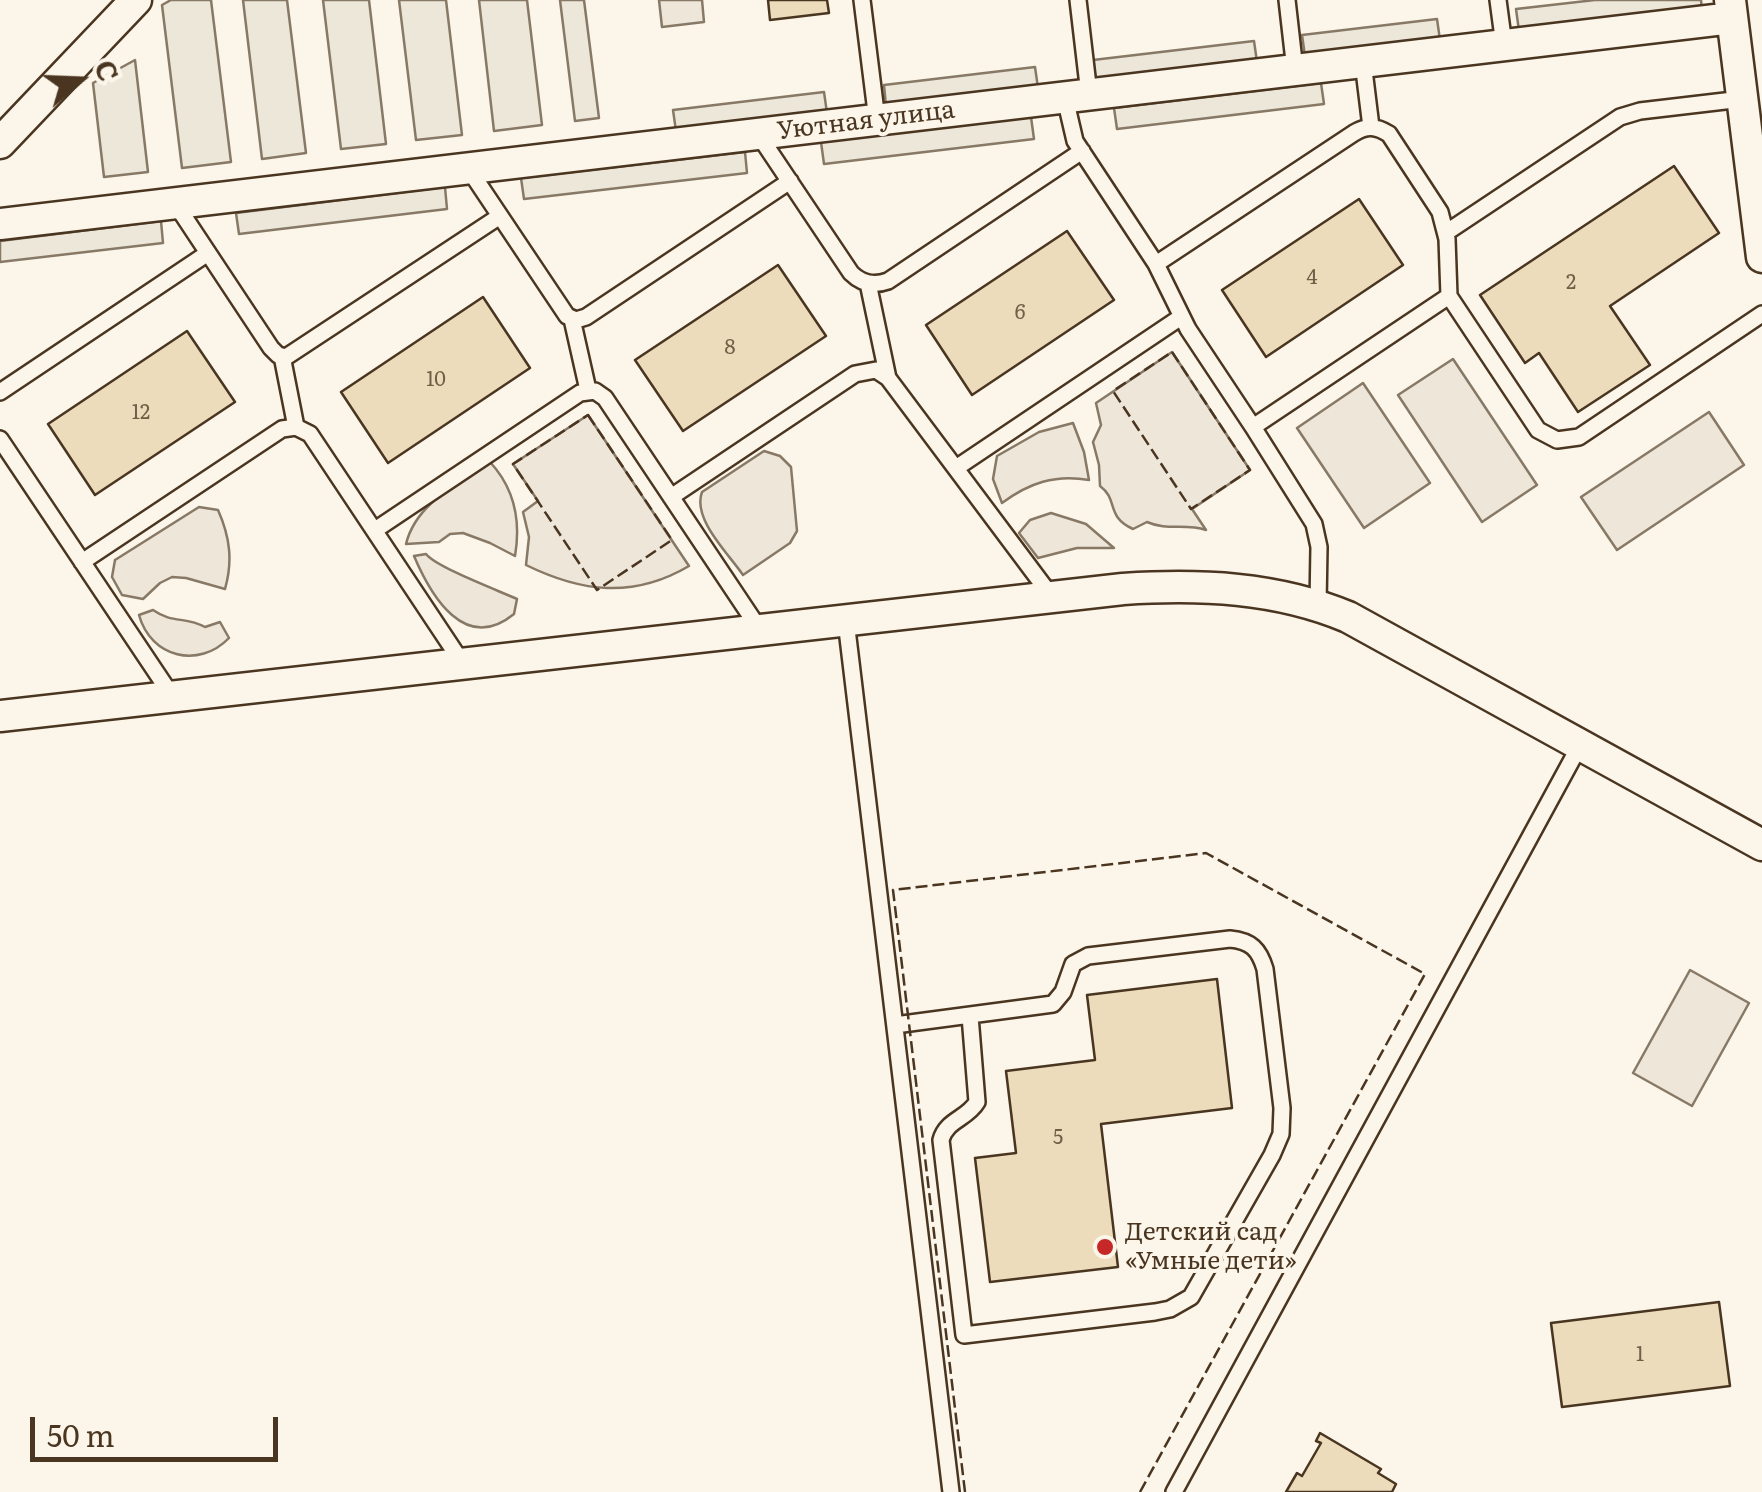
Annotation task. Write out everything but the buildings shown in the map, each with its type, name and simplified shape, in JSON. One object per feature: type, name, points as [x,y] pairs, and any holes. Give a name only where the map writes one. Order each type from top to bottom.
[{"type":"street","points":[[0,143],[136,0]]},
{"type":"street","points":[[1731,9],[1762,257]]},
{"type":"street","name":"Уютная улица","points":[[0,224],[1504,45],[1731,9]]},
{"type":"street","points":[[0,716],[1177,585],[1273,594],[1318,606],[1359,623],[1762,845]]},
{"type":"lane","points":[[862,0],[876,120]]},
{"type":"lane","points":[[1078,0],[1077,96],[1070,129],[1156,264],[1181,317],[1314,524],[1319,547],[1318,606]]},
{"type":"lane","points":[[1287,0],[1296,70]]},
{"type":"lane","points":[[1498,0],[1504,45]]},
{"type":"lane","points":[[1363,62],[1371,126]]},
{"type":"lane","points":[[1446,232],[1620,117],[1640,111],[1742,99]]},
{"type":"lane","points":[[1156,264],[1354,132],[1371,126],[1389,134],[1440,212],[1446,232],[1449,296],[1538,430],[1556,440],[1579,437],[1762,314]]},
{"type":"lane","points":[[758,134],[852,273],[868,283],[888,280],[1082,151]]},
{"type":"lane","points":[[468,168],[572,319],[588,390]]},
{"type":"lane","points":[[572,319],[586,317],[790,181]]},
{"type":"lane","points":[[175,204],[271,348],[282,356],[296,427]]},
{"type":"lane","points":[[282,356],[294,354],[500,216]]},
{"type":"lane","points":[[0,392],[208,253]]},
{"type":"lane","points":[[868,283],[888,378]]},
{"type":"lane","points":[[1253,427],[1449,296]]},
{"type":"lane","points":[[956,468],[1181,317]]},
{"type":"lane","points":[[671,496],[855,374],[876,370],[888,378],[1052,598]]},
{"type":"lane","points":[[374,530],[588,390],[599,392],[760,630]]},
{"type":"lane","points":[[82,562],[282,429],[296,427],[310,434],[464,664]]},
{"type":"lane","points":[[0,439],[172,696]]},
{"type":"lane","points":[[846,621],[951,1492]]},
{"type":"lane","points":[[1174,1492],[1580,745]]},
{"type":"lane","points":[[895,1025],[1052,1004],[1063,992],[1068,971],[1080,958],[1230,939],[1244,940],[1261,954],[1265,969],[1283,1122],[1278,1145],[1199,1288],[1181,1304],[1155,1312],[933,1339]]},
{"type":"lane","points":[[964,1335],[941,1140],[946,1128],[968,1114],[977,1102],[970,1016]]},
{"type":"shaded area","points":[[171,0],[211,0],[231,162],[182,168],[162,5]]},
{"type":"shaded area","points":[[243,0],[287,0],[306,153],[262,159]]},
{"type":"shaded area","points":[[323,0],[369,0],[386,144],[341,149]]},
{"type":"shaded area","points":[[399,0],[446,0],[462,135],[416,140]]},
{"type":"shaded area","points":[[479,0],[527,0],[542,125],[494,131]]},
{"type":"shaded area","points":[[560,0],[584,0],[599,118],[575,121]]},
{"type":"shaded area","points":[[659,0],[702,0],[704,22],[662,27]]},
{"type":"shaded area","points":[[1595,0],[1701,0],[1702,9],[1519,31],[1516,9]]},
{"type":"shaded area","points":[[1437,19],[1440,40],[1305,56],[1302,35]]},
{"type":"shaded area","points":[[1254,41],[1257,62],[1096,81],[1093,60]]},
{"type":"shaded area","points":[[135,60],[148,172],[104,177],[93,83]]},
{"type":"shaded area","points":[[1035,67],[1038,88],[886,106],[884,85]]},
{"type":"shaded area","points":[[1321,83],[1324,104],[1117,129],[1114,108]]},
{"type":"shaded area","points":[[824,92],[827,113],[676,131],[673,110]]},
{"type":"shaded area","points":[[1031,117],[1034,139],[824,164],[821,142]]},
{"type":"shaded area","points":[[745,152],[747,173],[524,199],[521,178]]},
{"type":"shaded area","points":[[445,187],[447,209],[239,234],[236,213]]},
{"type":"shaded area","points":[[161,221],[163,243],[0,262],[0,241]]},
{"type":"shaded area","points":[[1172,352],[1250,470],[1192,509],[1206,530],[1147,522],[1133,529],[1119,519],[1100,486],[1093,442],[1101,425],[1096,403]]},
{"type":"shaded area","points":[[1453,359],[1537,485],[1482,522],[1398,395]]},
{"type":"shaded area","points":[[1363,383],[1430,483],[1364,528],[1297,428]]},
{"type":"shaded area","points":[[1709,412],[1744,465],[1617,550],[1581,497]]},
{"type":"shaded area","points":[[588,415],[689,566],[648,584],[607,588],[567,581],[526,565],[529,537],[523,512],[538,501],[513,464]]},
{"type":"shaded area","points":[[1073,423],[1089,480],[1065,478],[1043,482],[1002,503],[993,479],[997,456],[1039,432]]},
{"type":"shaded area","points":[[764,451],[780,456],[791,467],[797,531],[790,543],[743,575],[707,524],[700,502],[702,492]]},
{"type":"shaded area","points":[[490,462],[505,483],[514,506],[515,556],[463,533],[450,534],[439,542],[406,544],[429,506]]},
{"type":"shaded area","points":[[199,507],[218,510],[225,530],[229,559],[225,589],[172,577],[143,599],[122,595],[112,577],[115,560]]},
{"type":"shaded area","points":[[1051,513],[1086,524],[1114,548],[1077,548],[1038,558],[1019,533],[1030,520]]},
{"type":"shaded area","points":[[426,554],[454,572],[517,599],[514,614],[496,625],[465,624],[452,615],[430,588],[414,556]]},
{"type":"shaded area","points":[[153,610],[205,627],[220,622],[229,638],[204,654],[177,654],[154,641],[145,630],[139,615]]},
{"type":"shaded area","points":[[1690,970],[1749,1003],[1692,1106],[1633,1073]]},
{"type":"fence","points":[[1172,352],[1250,470],[1191,509],[1113,391],[1172,352]]},
{"type":"fence","points":[[588,415],[672,540],[597,590],[513,464],[588,415]]},
{"type":"fence","points":[[965,1492],[893,890],[1206,853],[1425,974],[1140,1492]]},
{"type":"place","name":"Детский сад «Умные дети»","points":[[1105,1247]]}]
